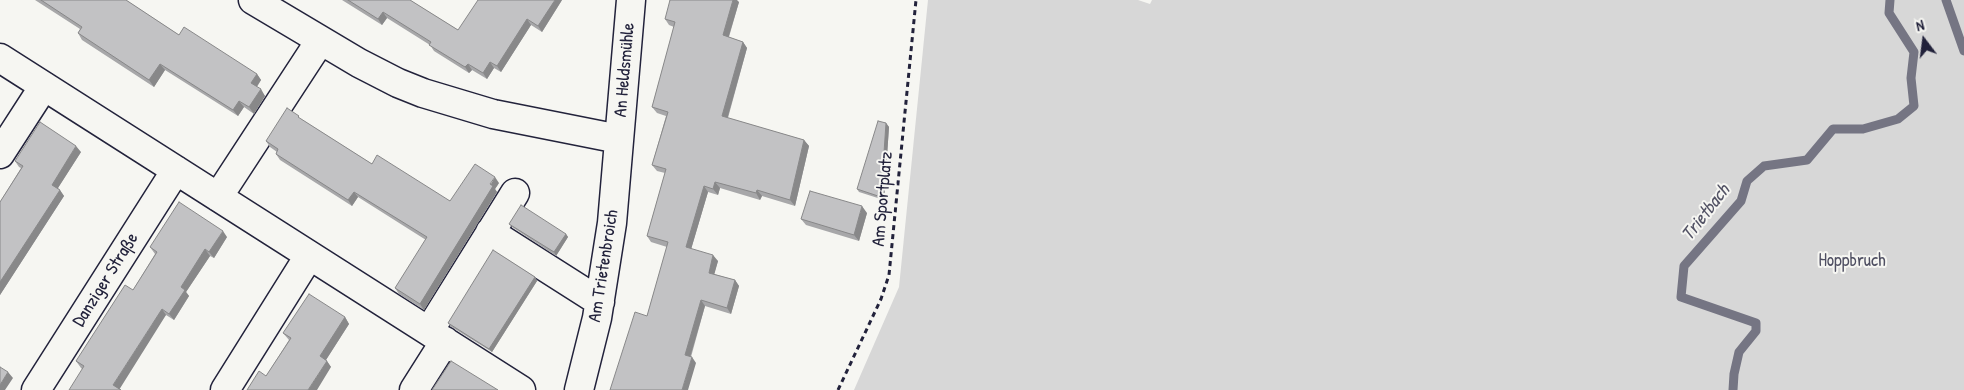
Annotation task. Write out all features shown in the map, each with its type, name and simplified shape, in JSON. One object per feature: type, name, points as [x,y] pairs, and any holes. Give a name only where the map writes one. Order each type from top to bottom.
[{"type":"street","points":[[254,0],[320,41],[398,83],[439,98],[516,119],[619,139]]},
{"type":"street","name":"An Heldsmühle","points":[[619,139],[631,0]]},
{"type":"street","points":[[218,197],[320,41]]},
{"type":"street","points":[[0,58],[521,390]]},
{"type":"street","points":[[0,154],[44,86]]},
{"type":"street","name":"Am Trietenbroich","points":[[579,390],[600,302],[612,223],[619,139]]},
{"type":"street","name":"Danziger Straße","points":[[36,390],[176,170]]},
{"type":"street","points":[[414,390],[437,336],[490,232],[515,193]]},
{"type":"street","points":[[490,232],[600,302]]},
{"type":"street","points":[[225,390],[309,256]]},
{"type":"path","name":"Am Sportplatz","points":[[838,390],[881,299],[889,275],[916,0]]},
{"type":"green space","name":"Hoppbruch","points":[[928,0],[1138,0],[1150,4],[1152,0],[1964,0],[1964,390],[854,390],[899,287]]},
{"type":"building","points":[[41,0],[126,0],[179,35],[184,27],[257,74],[251,83],[261,89],[249,107],[239,101],[233,110],[160,64],[149,80],[78,33],[82,27]]},
{"type":"building","points":[[348,0],[410,0],[458,30],[478,0],[555,0],[538,26],[527,19],[497,66],[490,62],[483,73],[468,64],[465,67],[429,45],[431,42],[383,12],[378,19]]},
{"type":"building","points":[[670,0],[733,0],[723,35],[743,42],[722,116],[804,140],[790,200],[757,190],[756,193],[715,182],[713,189],[704,186],[686,247],[713,255],[709,273],[735,280],[727,308],[701,300],[685,355],[692,357],[682,390],[610,390],[635,312],[647,316],[668,242],[647,236],[666,169],[652,165],[668,112],[652,107],[675,22],[665,19]]},
{"type":"building","points":[[287,108],[372,164],[377,155],[450,201],[475,164],[495,177],[490,184],[493,186],[420,304],[395,288],[427,237],[354,192],[348,200],[276,154],[278,149],[266,141]]},
{"type":"building","points":[[878,121],[886,123],[881,197],[857,189]]},
{"type":"building","points":[[40,122],[76,146],[52,185],[60,190],[0,282],[0,202],[23,166],[15,161]]},
{"type":"building","points":[[810,191],[862,206],[854,235],[801,219]]},
{"type":"building","points":[[179,202],[223,231],[209,252],[205,249],[181,287],[185,290],[169,314],[162,309],[113,385],[121,390],[69,390],[84,366],[76,361],[125,285],[133,290],[157,252],[150,247]]},
{"type":"building","points":[[521,205],[566,234],[554,252],[509,224]]},
{"type":"building","points":[[493,250],[535,277],[489,349],[448,323]]},
{"type":"building","points":[[309,294],[345,317],[320,356],[327,361],[308,390],[247,390],[259,371],[266,376],[291,338],[283,333]]},
{"type":"building","points":[[451,361],[498,390],[432,390]]},
{"type":"building","points":[[0,367],[8,372],[0,385]]},
{"type":"waterway","name":"Trietbach","points":[[1733,390],[1734,374],[1739,352],[1756,331],[1756,323],[1681,297],[1684,266],[1741,201],[1747,181],[1764,166],[1807,160],[1833,129],[1863,129],[1898,119],[1914,106],[1911,78],[1914,52],[1889,13],[1890,0]]},
{"type":"waterway","points":[[1946,0],[1964,51]]}]
